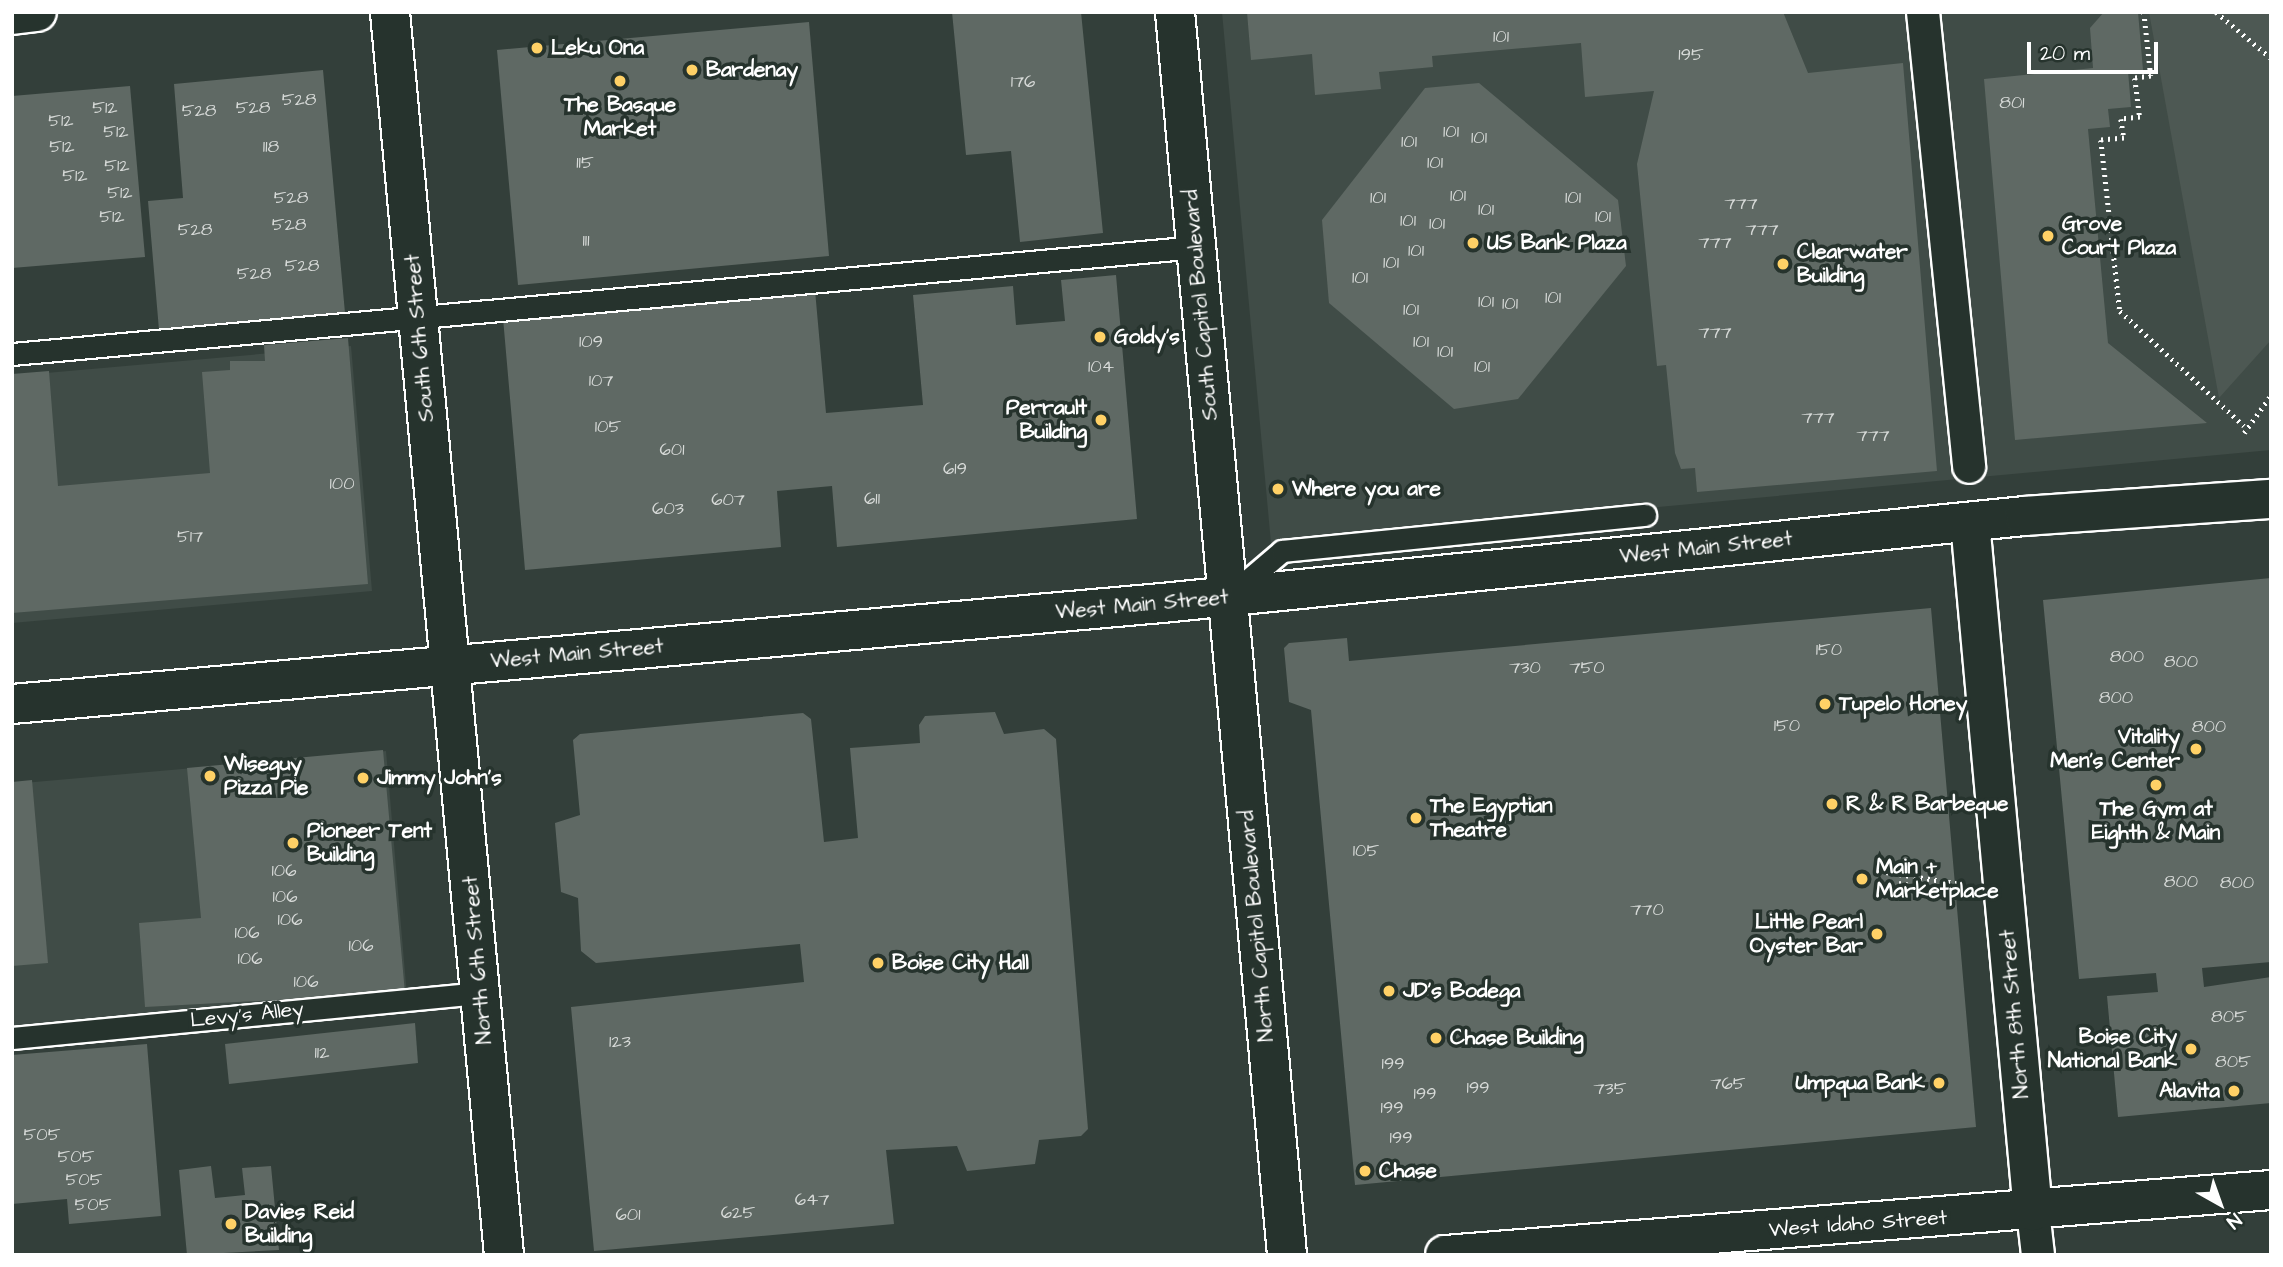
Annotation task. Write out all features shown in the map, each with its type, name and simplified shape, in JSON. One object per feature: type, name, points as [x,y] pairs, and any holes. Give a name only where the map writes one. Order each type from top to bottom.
[{"type":"main road","points":[[12,15],[37,12]]},
{"type":"main road","name":"South 6th Street","points":[[390,12],[451,665]]},
{"type":"main road","name":"South Capitol Boulevard","points":[[1175,12],[1228,597]]},
{"type":"main road","name":"West Main Street","points":[[12,704],[1228,597],[1970,522],[2271,499]]},
{"type":"main road","name":"North 8th Street","points":[[1970,522],[2033,1211]]},
{"type":"main road","name":"North Capitol Boulevard","points":[[1228,597],[1287,1255]]},
{"type":"main road","name":"North 6th Street","points":[[451,665],[504,1255]]},
{"type":"main road","name":"West Idaho Street","points":[[1445,1255],[2033,1211],[2271,1190]]},
{"type":"street","points":[[1923,12],[1969,467]]},
{"type":"street","name":"North 8th Street","points":[[2033,1211],[2038,1255]]},
{"type":"lane","points":[[12,354],[1196,247]]},
{"type":"lane","points":[[1228,597],[1282,551],[1645,515]]},
{"type":"lane","name":"Levy's Alley","points":[[12,1038],[481,993]]},
{"type":"path","points":[[2144,12],[2151,76],[2135,78],[2140,117],[2121,119],[2124,138],[2101,140],[2120,312],[2244,426]]},
{"type":"path","points":[[2216,12],[2271,58]]},
{"type":"path","points":[[2244,433],[2244,426],[2271,395]]},
{"type":"path","points":[[1886,872],[1955,883]]},
{"type":"path","points":[[1899,883],[1955,892]]},
{"type":"shaded area","points":[[1222,12],[2271,12],[2271,450],[1271,543]]},
{"type":"shaded area","points":[[2149,12],[2271,12],[2271,340],[2219,398]]},
{"type":"shaded area","points":[[351,346],[372,591],[12,623],[12,376]]},
{"type":"shaded area","points":[[386,751],[407,996],[12,1031],[12,784]]},
{"type":"building","points":[[952,12],[1081,12],[1103,233],[1020,242],[1011,151],[966,155]]},
{"type":"building","name":"Clearwater Building","points":[[1247,12],[1783,12],[1808,73],[1903,63],[1937,471],[1697,492],[1695,468],[1681,469],[1675,453],[1666,365],[1657,366],[1637,164],[1654,91],[1585,97],[1581,43],[1432,56],[1433,67],[1379,72],[1381,89],[1315,95],[1312,54],[1251,60]]},
{"type":"building","name":"Grove Court Plaza","points":[[2104,12],[2138,12],[2143,70],[2128,71],[2131,107],[2108,109],[2110,127],[2088,129],[2108,343],[2207,423],[2015,440],[1984,79],[2093,68],[2090,28]]},
{"type":"building","points":[[809,22],[829,256],[518,285],[497,50]]},
{"type":"building","points":[[323,70],[345,313],[159,330],[148,201],[183,198],[174,84]]},
{"type":"building","name":"US Bank Plaza","points":[[1479,83],[1618,200],[1626,266],[1518,399],[1454,409],[1329,303],[1322,220],[1425,88]]},
{"type":"building","points":[[130,86],[145,257],[12,268],[12,96]]},
{"type":"building","points":[[1116,275],[1137,519],[837,547],[832,486],[777,491],[781,547],[525,570],[503,318],[815,290],[826,413],[923,405],[913,295],[1013,286],[1016,325],[1065,321],[1061,280]]},
{"type":"building","points":[[348,338],[368,584],[12,613],[12,374],[49,371],[58,486],[210,473],[202,372],[230,370],[230,361],[265,361],[264,345]]},
{"type":"building","points":[[2271,578],[2271,962],[2202,968],[2204,987],[2271,977],[2271,1103],[2118,1117],[2107,996],[2158,992],[2156,973],[2079,979],[2043,600]]},
{"type":"building","points":[[1931,608],[1976,1127],[1355,1185],[1311,710],[1289,702],[1284,648],[1289,643],[1347,638],[1349,661]]},
{"type":"building","points":[[995,712],[1004,734],[1044,729],[1056,739],[1088,1129],[1081,1136],[1039,1140],[1035,1164],[967,1171],[957,1146],[886,1150],[894,1224],[594,1251],[571,1007],[804,982],[800,944],[596,963],[581,951],[578,898],[561,892],[555,823],[580,815],[573,740],[580,734],[803,713],[811,719],[824,842],[858,838],[850,748],[920,743],[919,725],[925,716]]},
{"type":"building","name":"Pioneer Tent Building","points":[[383,750],[405,993],[145,1007],[139,923],[201,918],[187,768]]},
{"type":"building","points":[[32,780],[48,963],[12,966],[12,782]]},
{"type":"building","points":[[415,1023],[418,1063],[229,1084],[225,1044]]},
{"type":"building","points":[[147,1044],[161,1216],[69,1224],[67,1199],[12,1204],[12,1055]]},
{"type":"building","name":"Davies Reid Building","points":[[211,1166],[215,1198],[245,1195],[242,1168],[271,1166],[279,1250],[187,1255],[179,1170]]},
{"type":"place","name":"Leku Ona","points":[[537,48]]},
{"type":"place","name":"Bardenay","points":[[692,70]]},
{"type":"place","name":"The Basque Market","points":[[620,81]]},
{"type":"place","name":"Grove Court Plaza","points":[[2048,236]]},
{"type":"place","name":"US Bank Plaza","points":[[1473,243]]},
{"type":"place","name":"Clearwater Building","points":[[1783,264]]},
{"type":"place","name":"Goldy's","points":[[1100,337]]},
{"type":"place","name":"Perrault Building","points":[[1101,420]]},
{"type":"place","name":"Where you are","points":[[1278,489]]},
{"type":"place","name":"Tupelo Honey","points":[[1825,704]]},
{"type":"place","name":"Vitality Men's Center","points":[[2196,749]]},
{"type":"place","name":"Wiseguy Pizza Pie","points":[[210,776]]},
{"type":"place","name":"Jimmy John's","points":[[363,778]]},
{"type":"place","name":"The Gym at Eighth & Main","points":[[2156,785]]},
{"type":"place","name":"R & R Barbeque","points":[[1832,804]]},
{"type":"place","name":"The Egyptian Theatre","points":[[1416,818]]},
{"type":"place","name":"Pioneer Tent Building","points":[[293,843]]},
{"type":"place","name":"Main + Marketplace","points":[[1862,879]]},
{"type":"place","name":"Little Pearl Oyster Bar","points":[[1877,934]]},
{"type":"place","name":"Boise City Hall","points":[[878,963]]},
{"type":"place","name":"JD's Bodega","points":[[1389,991]]},
{"type":"place","name":"Chase Building","points":[[1436,1038]]},
{"type":"place","name":"Boise City National Bank","points":[[2191,1049]]},
{"type":"place","name":"Umpqua Bank","points":[[1939,1083]]},
{"type":"place","name":"Alavita","points":[[2234,1091]]},
{"type":"place","name":"Chase","points":[[1365,1171]]},
{"type":"place","name":"Davies Reid Building","points":[[231,1224]]}]
